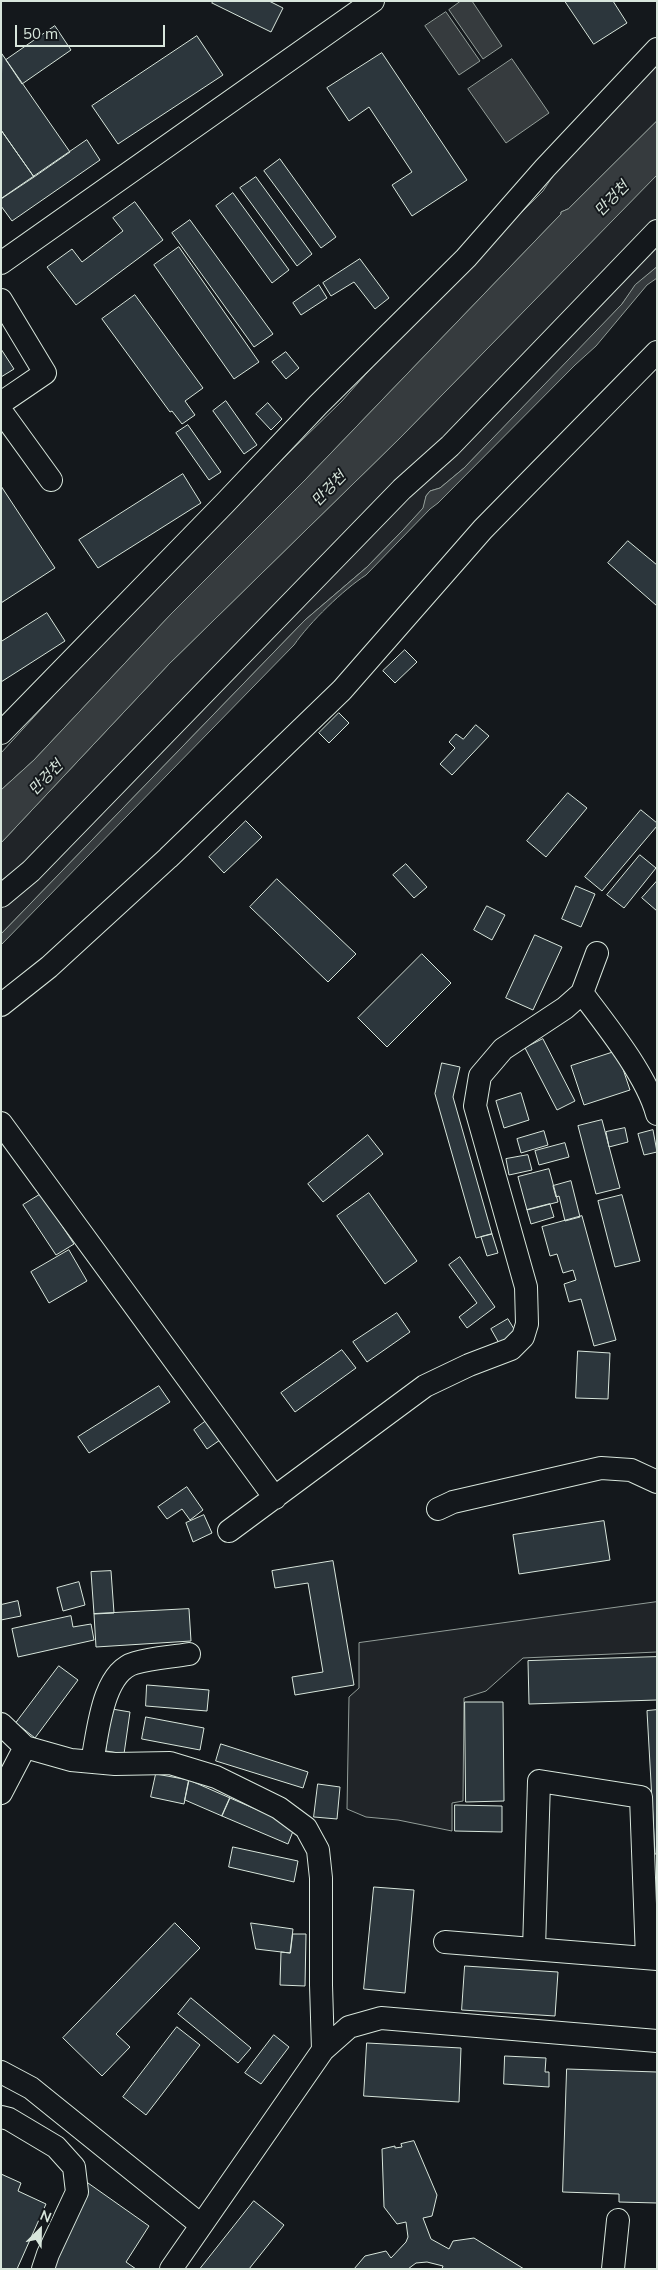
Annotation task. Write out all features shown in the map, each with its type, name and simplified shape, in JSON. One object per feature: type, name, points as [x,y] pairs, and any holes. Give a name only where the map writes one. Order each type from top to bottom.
[{"type":"street","points":[[1,263],[373,1]]},
{"type":"street","points":[[1,733],[225,504],[318,405],[466,258],[545,168],[657,50]]},
{"type":"street","points":[[1,896],[31,870],[402,489],[450,446],[657,230]]},
{"type":"street","points":[[1,300],[44,373],[1,404]]},
{"type":"street","points":[[1,1005],[49,967],[168,858],[342,690],[483,530],[657,352]]},
{"type":"street","points":[[1,410],[51,480]]},
{"type":"street","points":[[229,1531],[424,1386],[469,1365],[511,1349],[523,1337],[527,1324],[526,1287],[475,1106],[480,1076],[503,1049],[565,1008],[582,993],[597,953]]},
{"type":"street","points":[[582,993],[614,1035],[653,1098],[657,1114]]},
{"type":"street","points":[[1,1123],[275,1498]]},
{"type":"street","points":[[438,1509],[453,1502],[602,1468],[631,1470],[657,1482]]},
{"type":"street","points":[[92,1762],[106,1694],[118,1674],[134,1663],[189,1654]]},
{"type":"street","points":[[1,1724],[25,1747],[71,1760],[170,1763],[216,1777],[279,1808],[306,1828],[318,1850],[321,1878],[320,1984],[323,2050]]},
{"type":"street","points":[[1,1793],[25,1747]]},
{"type":"street","points":[[445,1942],[652,1959],[641,1797],[539,1781],[534,1949]]},
{"type":"street","points":[[171,2269],[323,2050],[349,2026],[381,2018],[657,2041]]},
{"type":"street","points":[[1,2072],[31,2088],[201,2225]]},
{"type":"street","points":[[1,2117],[9,2118],[56,2147],[74,2167],[77,2192],[48,2254],[44,2269]]},
{"type":"street","points":[[613,2269],[618,2220]]},
{"type":"shaded area","points":[[657,63],[657,121],[568,209],[561,212],[306,479],[171,614],[34,760],[1,790],[1,753],[106,638],[260,481],[342,401],[411,323],[543,191],[566,156]]},
{"type":"shaded area","points":[[657,175],[657,225],[1,892],[1,843],[169,664],[401,437]]},
{"type":"shaded area","points":[[657,235],[657,267],[636,285],[622,304],[590,339],[464,468],[440,488],[430,491],[426,496],[424,508],[403,530],[367,567],[305,620],[1,934],[1,900]]},
{"type":"shaded area","points":[[657,1602],[657,1652],[523,1658],[486,1691],[464,1698],[463,1801],[452,1803],[452,1831],[398,1820],[366,1817],[347,1809],[349,1697],[359,1688],[359,1643]]},
{"type":"water","points":[[461,1],[472,1],[502,46],[483,59],[449,10]]},
{"type":"water","points":[[446,12],[480,61],[459,75],[425,26]]},
{"type":"water","points":[[512,59],[549,113],[506,143],[468,89]]},
{"type":"water","name":"만겅천","points":[[657,121],[657,175],[401,437],[169,664],[1,843],[1,790],[34,760],[171,614],[306,479],[561,212],[568,209]]},
{"type":"water","points":[[657,267],[657,278],[647,285],[596,346],[430,509],[366,575],[327,607],[294,645],[1,945],[1,934],[305,620],[367,567],[403,530],[423,508],[426,496],[430,491],[440,488],[464,468],[622,304],[635,285]]},
{"type":"building","points":[[214,1],[269,1],[283,8],[271,32],[212,3]]},
{"type":"building","points":[[565,1],[613,1],[627,23],[594,44]]},
{"type":"building","points":[[55,26],[71,50],[22,84],[6,60]]},
{"type":"building","points":[[197,36],[223,75],[118,144],[92,106]]},
{"type":"building","points":[[382,53],[467,180],[412,216],[392,185],[412,172],[369,107],[349,121],[327,88]]},
{"type":"building","points":[[2,54],[70,152],[34,177],[1,130]]},
{"type":"building","points":[[1,130],[34,177],[1,199]]},
{"type":"building","points":[[87,140],[100,160],[12,221],[1,206],[1,199]]},
{"type":"building","points":[[280,159],[336,237],[321,248],[264,171]]},
{"type":"building","points":[[256,177],[312,254],[297,266],[240,188]]},
{"type":"building","points":[[233,193],[289,270],[272,283],[216,206]]},
{"type":"building","points":[[135,202],[163,240],[76,305],[47,267],[72,249],[82,262],[123,231],[113,218]]},
{"type":"building","points":[[190,220],[273,334],[254,347],[172,233]]},
{"type":"building","points":[[179,247],[259,362],[234,379],[154,265]]},
{"type":"building","points":[[360,259],[389,298],[375,309],[354,282],[331,296],[323,283]]},
{"type":"building","points":[[319,285],[327,298],[301,315],[293,303]]},
{"type":"building","points":[[135,295],[203,388],[185,401],[195,415],[182,424],[172,411],[170,412],[102,319]]},
{"type":"building","points":[[1,349],[14,369],[1,377]]},
{"type":"building","points":[[286,352],[299,368],[286,379],[272,362]]},
{"type":"building","points":[[226,401],[257,445],[244,454],[213,411]]},
{"type":"building","points":[[268,403],[282,419],[271,430],[256,414]]},
{"type":"building","points":[[188,425],[221,472],[209,480],[176,433]]},
{"type":"building","points":[[183,474],[201,503],[98,568],[79,540]]},
{"type":"building","points":[[1,486],[55,568],[1,603]]},
{"type":"building","points":[[628,541],[657,565],[657,606],[608,563]]},
{"type":"building","points":[[47,613],[65,641],[1,682],[1,642]]},
{"type":"building","points":[[405,650],[417,662],[395,683],[383,671]]},
{"type":"building","points":[[339,713],[349,723],[329,743],[319,733]]},
{"type":"building","points":[[476,725],[489,736],[452,775],[440,764],[455,748],[449,742],[456,734],[463,739]]},
{"type":"building","points":[[568,793],[587,808],[546,857],[527,841]]},
{"type":"building","points":[[641,810],[657,823],[657,826],[602,891],[585,877]]},
{"type":"building","points":[[246,821],[262,837],[224,873],[209,857]]},
{"type":"building","points":[[640,855],[656,868],[624,908],[607,895]]},
{"type":"building","points":[[406,864],[427,887],[414,898],[393,875]]},
{"type":"building","points":[[277,879],[356,954],[328,982],[250,907]]},
{"type":"building","points":[[657,881],[657,911],[642,898]]},
{"type":"building","points":[[576,886],[595,894],[581,927],[562,919]]},
{"type":"building","points":[[487,906],[505,915],[492,940],[474,930]]},
{"type":"building","points":[[535,935],[562,947],[533,1010],[506,998]]},
{"type":"building","points":[[422,954],[451,983],[387,1047],[358,1018]]},
{"type":"building","points":[[543,1039],[575,1101],[557,1110],[525,1048]]},
{"type":"building","points":[[617,1051],[630,1090],[584,1105],[571,1066]]},
{"type":"building","points":[[442,1063],[460,1067],[453,1097],[492,1234],[476,1238],[435,1094]]},
{"type":"building","points":[[521,1093],[529,1120],[504,1128],[496,1101]]},
{"type":"building","points":[[602,1120],[620,1188],[596,1194],[578,1126]]},
{"type":"building","points":[[625,1128],[628,1142],[609,1147],[606,1132]]},
{"type":"building","points":[[653,1130],[657,1152],[644,1155],[638,1134]]},
{"type":"building","points":[[544,1131],[548,1145],[521,1153],[517,1139]]},
{"type":"building","points":[[368,1135],[383,1154],[323,1202],[308,1184]]},
{"type":"building","points":[[565,1143],[569,1157],[539,1165],[535,1151]]},
{"type":"building","points":[[528,1155],[532,1170],[509,1175],[506,1159]]},
{"type":"building","points":[[549,1169],[558,1202],[527,1210],[518,1177]]},
{"type":"building","points":[[571,1181],[580,1217],[565,1221],[559,1196],[556,1197],[553,1186]]},
{"type":"building","points":[[369,1193],[417,1261],[385,1284],[337,1216]]},
{"type":"building","points":[[41,1194],[74,1244],[56,1255],[23,1205]]},
{"type":"building","points":[[622,1195],[640,1261],[615,1267],[598,1201]]},
{"type":"building","points":[[550,1204],[554,1217],[531,1224],[527,1210]]},
{"type":"building","points":[[582,1216],[616,1340],[594,1346],[581,1299],[569,1302],[564,1284],[576,1280],[573,1270],[563,1273],[557,1254],[550,1256],[542,1227]]},
{"type":"building","points":[[492,1234],[498,1253],[487,1256],[481,1237]]},
{"type":"building","points":[[69,1250],[87,1281],[49,1303],[31,1272]]},
{"type":"building","points":[[460,1257],[495,1307],[467,1328],[459,1317],[477,1303],[449,1265]]},
{"type":"building","points":[[397,1313],[410,1332],[367,1362],[353,1342]]},
{"type":"building","points":[[508,1319],[517,1334],[500,1345],[491,1329]]},
{"type":"building","points":[[342,1350],[356,1368],[295,1412],[281,1393]]},
{"type":"building","points":[[578,1351],[610,1353],[608,1399],[576,1398]]},
{"type":"building","points":[[159,1386],[170,1402],[89,1453],[78,1437]]},
{"type":"building","points":[[206,1421],[220,1440],[207,1449],[194,1430]]},
{"type":"building","points":[[187,1487],[203,1510],[190,1520],[182,1509],[167,1519],[158,1507]]},
{"type":"building","points":[[204,1515],[212,1533],[193,1542],[186,1523]]},
{"type":"building","points":[[604,1521],[610,1560],[519,1574],[513,1535]]},
{"type":"building","points":[[333,1561],[354,1685],[295,1695],[292,1677],[323,1672],[308,1583],[275,1588],[272,1571]]},
{"type":"building","points":[[111,1571],[114,1613],[94,1614],[91,1572]]},
{"type":"building","points":[[79,1582],[85,1605],[63,1611],[57,1588]]},
{"type":"building","points":[[18,1601],[21,1616],[1,1620],[1,1605]]},
{"type":"building","points":[[189,1609],[191,1641],[96,1647],[94,1614]]},
{"type":"building","points":[[71,1616],[73,1627],[91,1624],[94,1640],[18,1657],[12,1629]]},
{"type":"building","points":[[657,1657],[657,1700],[529,1704],[528,1661]]},
{"type":"building","points":[[59,1666],[78,1680],[35,1738],[16,1723]]},
{"type":"building","points":[[147,1685],[209,1690],[207,1711],[146,1706]]},
{"type":"building","points":[[465,1702],[503,1702],[504,1801],[466,1802]]},
{"type":"building","points":[[112,1709],[130,1712],[124,1754],[106,1751]]},
{"type":"building","points":[[657,1710],[657,1854],[655,1854],[647,1711]]},
{"type":"building","points":[[146,1717],[204,1728],[200,1750],[142,1739]]},
{"type":"building","points":[[221,1744],[308,1772],[303,1788],[216,1761]]},
{"type":"building","points":[[156,1774],[189,1780],[184,1804],[151,1797]]},
{"type":"building","points":[[189,1780],[230,1798],[222,1816],[185,1800]]},
{"type":"building","points":[[318,1784],[340,1787],[337,1819],[314,1817]]},
{"type":"building","points":[[230,1798],[295,1826],[288,1844],[222,1816]]},
{"type":"building","points":[[455,1805],[502,1806],[502,1832],[455,1831]]},
{"type":"building","points":[[233,1847],[298,1861],[294,1882],[229,1867]]},
{"type":"building","points":[[374,1887],[414,1890],[405,1993],[364,1989]]},
{"type":"building","points":[[175,1923],[200,1948],[116,2034],[130,2047],[102,2076],[63,2038]]},
{"type":"building","points":[[251,1923],[293,1929],[290,1953],[256,1949]]},
{"type":"building","points":[[293,1934],[306,1934],[305,1986],[280,1985],[281,1952],[290,1953]]},
{"type":"building","points":[[465,1966],[558,1972],[555,2016],[462,2010]]},
{"type":"building","points":[[191,1998],[251,2048],[238,2063],[178,2014]]},
{"type":"building","points":[[177,2027],[200,2045],[146,2115],[123,2097]]},
{"type":"building","points":[[274,2035],[289,2047],[261,2084],[245,2073]]},
{"type":"building","points":[[367,2043],[461,2048],[459,2102],[364,2096]]},
{"type":"building","points":[[505,2056],[546,2058],[545,2072],[549,2072],[549,2087],[504,2084]]},
{"type":"building","points":[[567,2069],[657,2072],[657,2203],[619,2202],[619,2194],[563,2192]]},
{"type":"building","points":[[414,2141],[437,2195],[432,2216],[423,2218],[431,2239],[449,2249],[453,2241],[474,2238],[524,2269],[442,2269],[443,2266],[427,2262],[416,2263],[408,2269],[354,2269],[365,2256],[386,2251],[391,2258],[406,2242],[408,2237],[406,2222],[397,2224],[384,2207],[382,2149],[395,2146],[395,2148],[402,2147],[401,2144]]},
{"type":"building","points":[[1,2174],[21,2183],[18,2191],[46,2204],[17,2269],[1,2269]]},
{"type":"building","points":[[88,2183],[149,2226],[126,2262],[136,2269],[51,2269]]},
{"type":"building","points":[[254,2201],[284,2225],[249,2269],[200,2269]]}]
